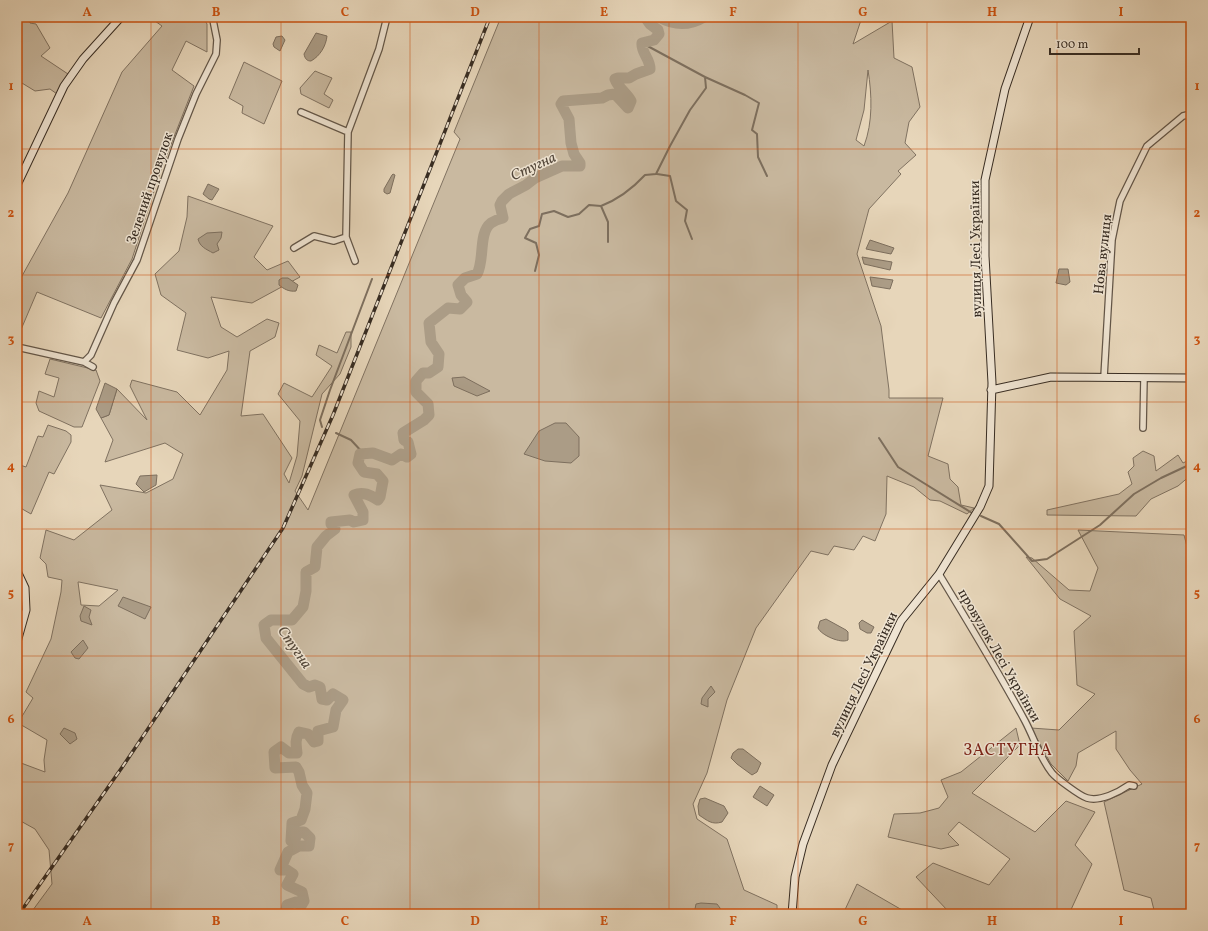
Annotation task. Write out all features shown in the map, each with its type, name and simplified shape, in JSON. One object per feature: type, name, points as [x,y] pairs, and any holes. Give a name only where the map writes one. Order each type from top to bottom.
[{"type":"street","points":[[17,185],[64,86],[83,60],[121,17]]},
{"type":"street","name":"Зелений провулок","points":[[84,362],[91,355],[114,303],[137,260],[178,139],[196,94],[216,54],[217,40],[211,17]]},
{"type":"street","points":[[355,261],[346,237],[348,132],[379,49],[387,17]]},
{"type":"street","name":"вулиця Лесі Українки","points":[[792,914],[795,877],[803,844],[832,765],[901,621],[939,574],[980,507],[989,486],[991,390],[985,180],[1005,88],[1030,17]]},
{"type":"street","points":[[300,112],[348,132]]},
{"type":"street","name":"Нова вулиця","points":[[1104,377],[1112,240],[1120,201],[1147,146],[1183,116],[1191,114]]},
{"type":"street","points":[[294,248],[314,236],[334,241],[346,237]]},
{"type":"street","points":[[17,347],[84,362],[93,367]]},
{"type":"street","points":[[991,390],[1050,377],[1191,378]]},
{"type":"street","points":[[1143,428],[1144,378]]},
{"type":"street","points":[[17,571],[25,588],[26,610],[17,642]]},
{"type":"street","name":"провулок Лесі Українки","points":[[939,574],[1026,722],[1053,774],[1086,798],[1093,799],[1105,796],[1124,788],[1129,784],[1134,786]]},
{"type":"shaded area","points":[[17,17],[29,17],[30,23],[36,24],[50,48],[41,56],[68,74],[57,94],[50,89],[35,91],[17,80]]},
{"type":"shaded area","points":[[158,17],[203,17],[207,24],[207,52],[186,41],[172,70],[194,86],[161,170],[132,259],[101,318],[37,292],[17,339],[17,285],[68,193],[122,72],[162,26],[155,21]]},
{"type":"shaded area","points":[[501,17],[862,17],[853,44],[892,21],[894,58],[912,67],[920,107],[909,122],[905,143],[916,155],[898,171],[901,174],[869,209],[857,254],[881,326],[889,398],[943,398],[928,456],[948,464],[950,479],[958,487],[961,505],[974,508],[967,514],[940,501],[930,500],[914,487],[887,476],[886,514],[875,541],[863,536],[854,550],[834,546],[828,555],[811,551],[756,628],[727,700],[707,773],[693,804],[697,819],[727,839],[744,890],[777,905],[777,914],[30,914],[52,884],[49,850],[35,829],[17,819],[17,769],[21,763],[45,772],[44,760],[47,740],[18,723],[33,698],[26,692],[51,639],[61,592],[62,580],[48,577],[46,564],[40,558],[46,530],[74,540],[112,510],[100,485],[146,493],[173,479],[183,454],[165,443],[105,462],[113,440],[101,418],[109,415],[117,389],[147,420],[130,386],[132,380],[177,392],[200,415],[227,370],[229,351],[208,358],[177,350],[186,313],[161,295],[155,274],[179,251],[187,217],[188,196],[273,226],[254,257],[267,270],[288,261],[300,277],[252,303],[211,297],[221,327],[237,337],[267,319],[279,323],[275,337],[250,351],[241,416],[263,414],[292,458],[284,474],[289,483],[297,456],[300,421],[278,394],[284,383],[312,397],[332,366],[316,355],[319,345],[337,353],[346,332],[351,332],[351,347],[340,374],[322,394],[302,476],[295,491],[308,510],[460,139],[454,132]],"holes":[[[868,70],[871,108],[869,128],[864,146],[856,140],[864,110]],[[79,582],[118,590],[99,606],[81,605]]]},
{"type":"shaded area","points":[[316,33],[327,36],[324,47],[320,54],[311,61],[308,61],[304,54]]},
{"type":"shaded area","points":[[282,36],[285,40],[280,51],[274,47],[273,44],[276,37]]},
{"type":"shaded area","points":[[244,62],[282,81],[264,124],[242,113],[243,106],[229,98]]},
{"type":"shaded area","points":[[315,71],[332,78],[324,94],[333,100],[329,108],[301,94],[300,88]]},
{"type":"shaded area","points":[[393,174],[395,175],[390,193],[387,194],[384,192],[384,189]]},
{"type":"shaded area","points":[[208,184],[219,189],[212,200],[203,194]]},
{"type":"shaded area","points":[[222,232],[221,238],[217,244],[219,250],[213,253],[204,248],[199,242],[198,239],[207,233]]},
{"type":"shaded area","points":[[870,240],[894,248],[891,254],[866,249]]},
{"type":"shaded area","points":[[862,257],[892,262],[890,270],[864,264]]},
{"type":"shaded area","points":[[1059,269],[1068,269],[1070,282],[1066,285],[1056,283]]},
{"type":"shaded area","points":[[870,277],[893,280],[890,289],[872,286]]},
{"type":"shaded area","points":[[282,278],[288,278],[298,285],[296,291],[287,290],[279,285],[279,280]]},
{"type":"shaded area","points":[[50,359],[96,370],[100,381],[82,427],[74,427],[39,411],[36,403],[39,391],[54,397],[59,378],[45,374]]},
{"type":"shaded area","points":[[464,377],[490,391],[477,396],[454,386],[452,378]]},
{"type":"shaded area","points":[[105,383],[117,389],[109,415],[101,418],[96,409]]},
{"type":"shaded area","points":[[555,423],[566,423],[579,437],[579,456],[571,463],[545,461],[524,454],[539,431]]},
{"type":"shaded area","points":[[48,425],[66,431],[71,435],[71,442],[54,474],[49,472],[31,514],[17,506],[17,464],[26,467],[38,436],[43,437]]},
{"type":"shaded area","points":[[1143,451],[1154,456],[1156,471],[1178,455],[1183,463],[1191,459],[1191,475],[1178,486],[1151,499],[1136,516],[1047,515],[1047,510],[1119,494],[1132,484],[1128,472],[1134,466],[1133,458]]},
{"type":"shaded area","points":[[157,475],[156,485],[144,492],[136,484],[140,476]]},
{"type":"shaded area","points":[[1078,530],[1184,535],[1191,562],[1191,914],[1155,914],[1151,898],[1124,890],[1104,802],[1142,784],[1130,770],[1116,749],[1116,731],[1078,753],[1076,766],[1068,781],[1051,764],[1031,728],[1059,730],[1095,694],[1077,685],[1074,631],[1091,616],[1060,599],[1026,557],[1032,558],[1069,590],[1090,591],[1098,568]]},
{"type":"shaded area","points":[[123,597],[151,607],[145,619],[118,606]]},
{"type":"shaded area","points":[[84,606],[91,610],[89,617],[92,625],[81,621],[80,616]]},
{"type":"shaded area","points":[[826,619],[846,630],[848,632],[848,640],[836,640],[820,631],[818,628],[820,621]]},
{"type":"shaded area","points":[[862,620],[874,627],[871,633],[867,633],[860,629],[859,623]]},
{"type":"shaded area","points":[[83,640],[88,648],[79,659],[75,658],[71,652]]},
{"type":"shaded area","points":[[711,686],[715,692],[708,699],[708,707],[701,704],[702,698]]},
{"type":"shaded area","points":[[64,728],[75,733],[77,739],[70,744],[60,734]]},
{"type":"shaded area","points":[[1016,728],[1020,745],[972,793],[1035,832],[1066,801],[1095,812],[1075,845],[1092,864],[1069,914],[947,914],[948,911],[916,877],[933,863],[989,885],[1010,859],[959,822],[948,834],[959,845],[941,849],[888,837],[894,814],[920,813],[939,808],[948,797],[941,780],[961,772]]},
{"type":"shaded area","points":[[738,749],[743,749],[761,763],[757,772],[752,775],[731,758],[733,753]]},
{"type":"shaded area","points":[[760,786],[774,795],[767,806],[753,797]]},
{"type":"shaded area","points":[[705,798],[724,806],[728,813],[722,822],[713,823],[699,815],[698,806],[700,799]]},
{"type":"shaded area","points":[[857,884],[909,914],[843,914]]},
{"type":"shaded area","points":[[696,904],[717,904],[720,908],[721,914],[694,914]]},
{"type":"waterway","name":"Стугна","points":[[285,914],[287,905],[296,902],[301,906],[304,901],[302,892],[287,885],[293,874],[287,870],[280,870],[288,852],[299,846],[309,846],[310,838],[304,832],[298,832],[295,839],[291,841],[292,823],[301,820],[305,809],[307,793],[302,785],[299,772],[296,767],[275,768],[274,752],[281,747],[289,753],[297,753],[296,740],[299,732],[308,734],[314,742],[318,741],[318,731],[333,727],[336,710],[343,700],[333,694],[327,700],[322,699],[320,687],[315,685],[309,687],[303,684],[266,638],[264,625],[271,620],[292,620],[303,607],[306,591],[306,572],[315,567],[317,547],[326,536],[335,529],[331,522],[350,520],[354,522],[363,520],[363,512],[354,495],[369,495],[378,500],[380,497],[383,481],[377,474],[364,472],[358,463],[360,454],[373,453],[392,460],[401,454],[407,457],[411,454],[408,442],[404,440],[403,433],[424,420],[429,415],[428,404],[416,392],[416,381],[423,373],[429,373],[438,367],[439,354],[431,342],[429,323],[448,308],[460,309],[467,302],[461,295],[458,285],[465,278],[477,274],[481,262],[484,233],[492,222],[503,218],[500,205],[502,201],[509,194],[526,185],[535,178],[562,166],[580,166],[580,163],[574,154],[571,143],[569,119],[561,104],[563,101],[602,98],[615,94],[628,108],[631,101],[615,79],[629,78],[650,69],[642,43],[654,40],[659,34],[658,30],[650,24],[645,17]]},
{"type":"waterway","name":"Стугна","points":[[659,17],[671,22],[682,24],[693,22],[704,17]]},
{"type":"waterway","points":[[608,242],[608,222],[601,206],[625,193],[645,175],[656,174],[690,110],[706,88],[705,77],[642,43]]},
{"type":"waterway","points":[[705,77],[759,103],[752,130],[757,134],[758,157],[767,176]]},
{"type":"waterway","points":[[657,174],[670,176],[676,201],[687,210],[685,221],[692,239]]},
{"type":"waterway","points":[[535,271],[539,255],[536,243],[525,238],[530,229],[539,226],[542,214],[554,211],[568,217],[579,214],[589,205],[601,206]]},
{"type":"waterway","points":[[322,427],[320,420],[330,390],[372,279]]},
{"type":"waterway","points":[[336,433],[351,440],[364,454]]},
{"type":"waterway","points":[[879,438],[898,467],[972,513]]},
{"type":"waterway","points":[[981,516],[999,524],[1032,561],[1047,559],[1100,525],[1134,494],[1161,478],[1191,464]]},
{"type":"railway","points":[[19,914],[123,766],[283,528],[333,415],[490,17]]},
{"type":"district","name":"ЗАСТУГНА","points":[[1008,749]]}]
